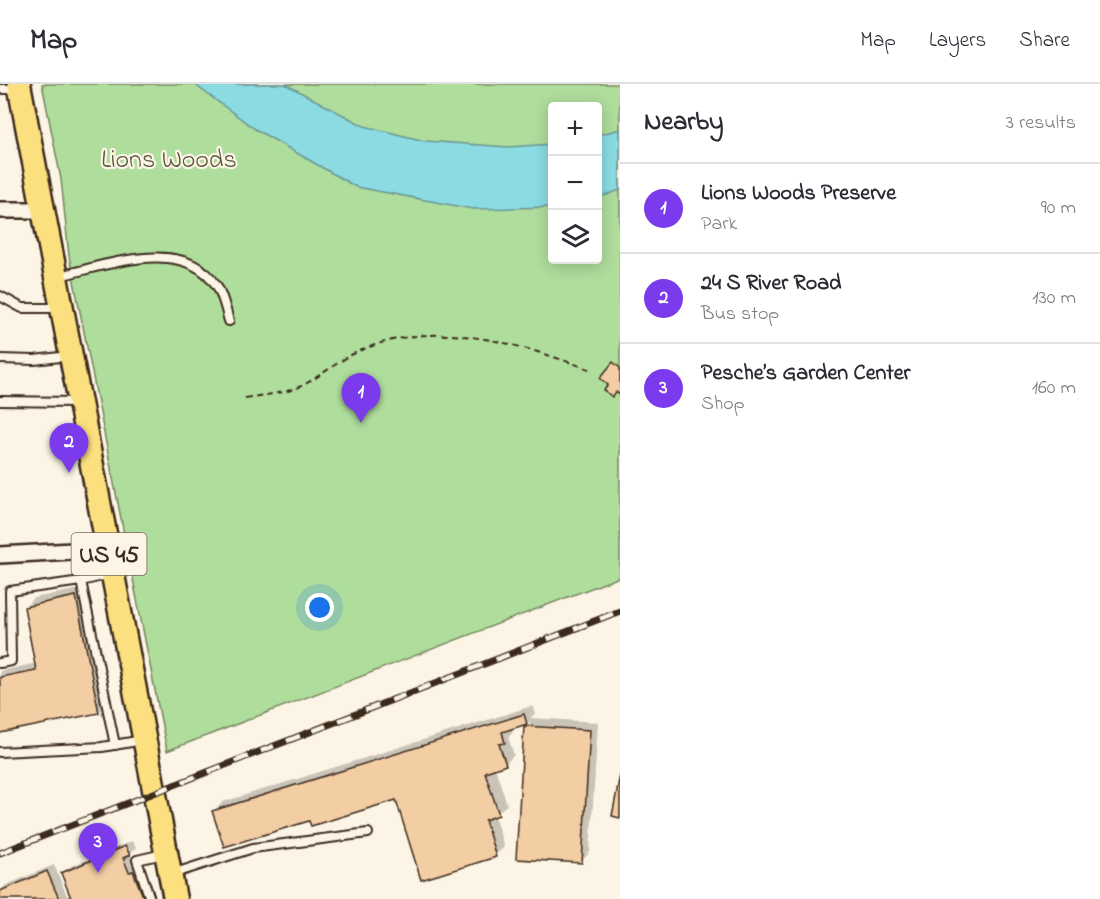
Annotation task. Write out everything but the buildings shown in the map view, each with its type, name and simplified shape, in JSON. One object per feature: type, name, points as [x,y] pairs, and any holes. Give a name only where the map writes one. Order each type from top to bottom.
[{"type":"main road","name":"US 45","points":[[13,87],[42,210],[175,899]]},
{"type":"street","points":[[0,210],[42,210]]},
{"type":"street","points":[[0,555],[108,549]]},
{"type":"lane","points":[[55,276],[159,256],[177,258],[200,268],[217,287],[229,321]]},
{"type":"lane","points":[[0,296],[22,308],[61,308]]},
{"type":"lane","points":[[0,359],[34,360],[70,355]]},
{"type":"lane","points":[[0,400],[79,402]]},
{"type":"lane","points":[[0,663],[11,661],[10,591],[81,581],[112,573]]},
{"type":"lane","points":[[81,581],[115,745]]},
{"type":"lane","points":[[0,752],[115,745],[144,740]]},
{"type":"lane","points":[[150,899],[137,860],[168,864],[253,848],[368,833]]},
{"type":"path","points":[[245,398],[298,387],[336,362],[361,350],[390,340],[423,334],[491,338],[592,370]]},
{"type":"green space","name":"Lions Woods","points":[[42,84],[620,84],[620,577],[167,751],[69,256],[61,179]]},
{"type":"water","points":[[194,84],[285,84],[364,126],[425,141],[508,147],[548,144],[548,207],[473,209],[356,187],[255,129]]},
{"type":"water","points":[[620,129],[620,190],[602,197],[602,156],[602,134]]},
{"type":"railway","points":[[0,853],[620,611]]},
{"type":"place","name":"Lions Woods Preserve","points":[[361,423]]},
{"type":"place","name":"24 S River Road","points":[[69,473]]},
{"type":"place","name":"Pesche’s Garden Center","points":[[98,873]]}]
